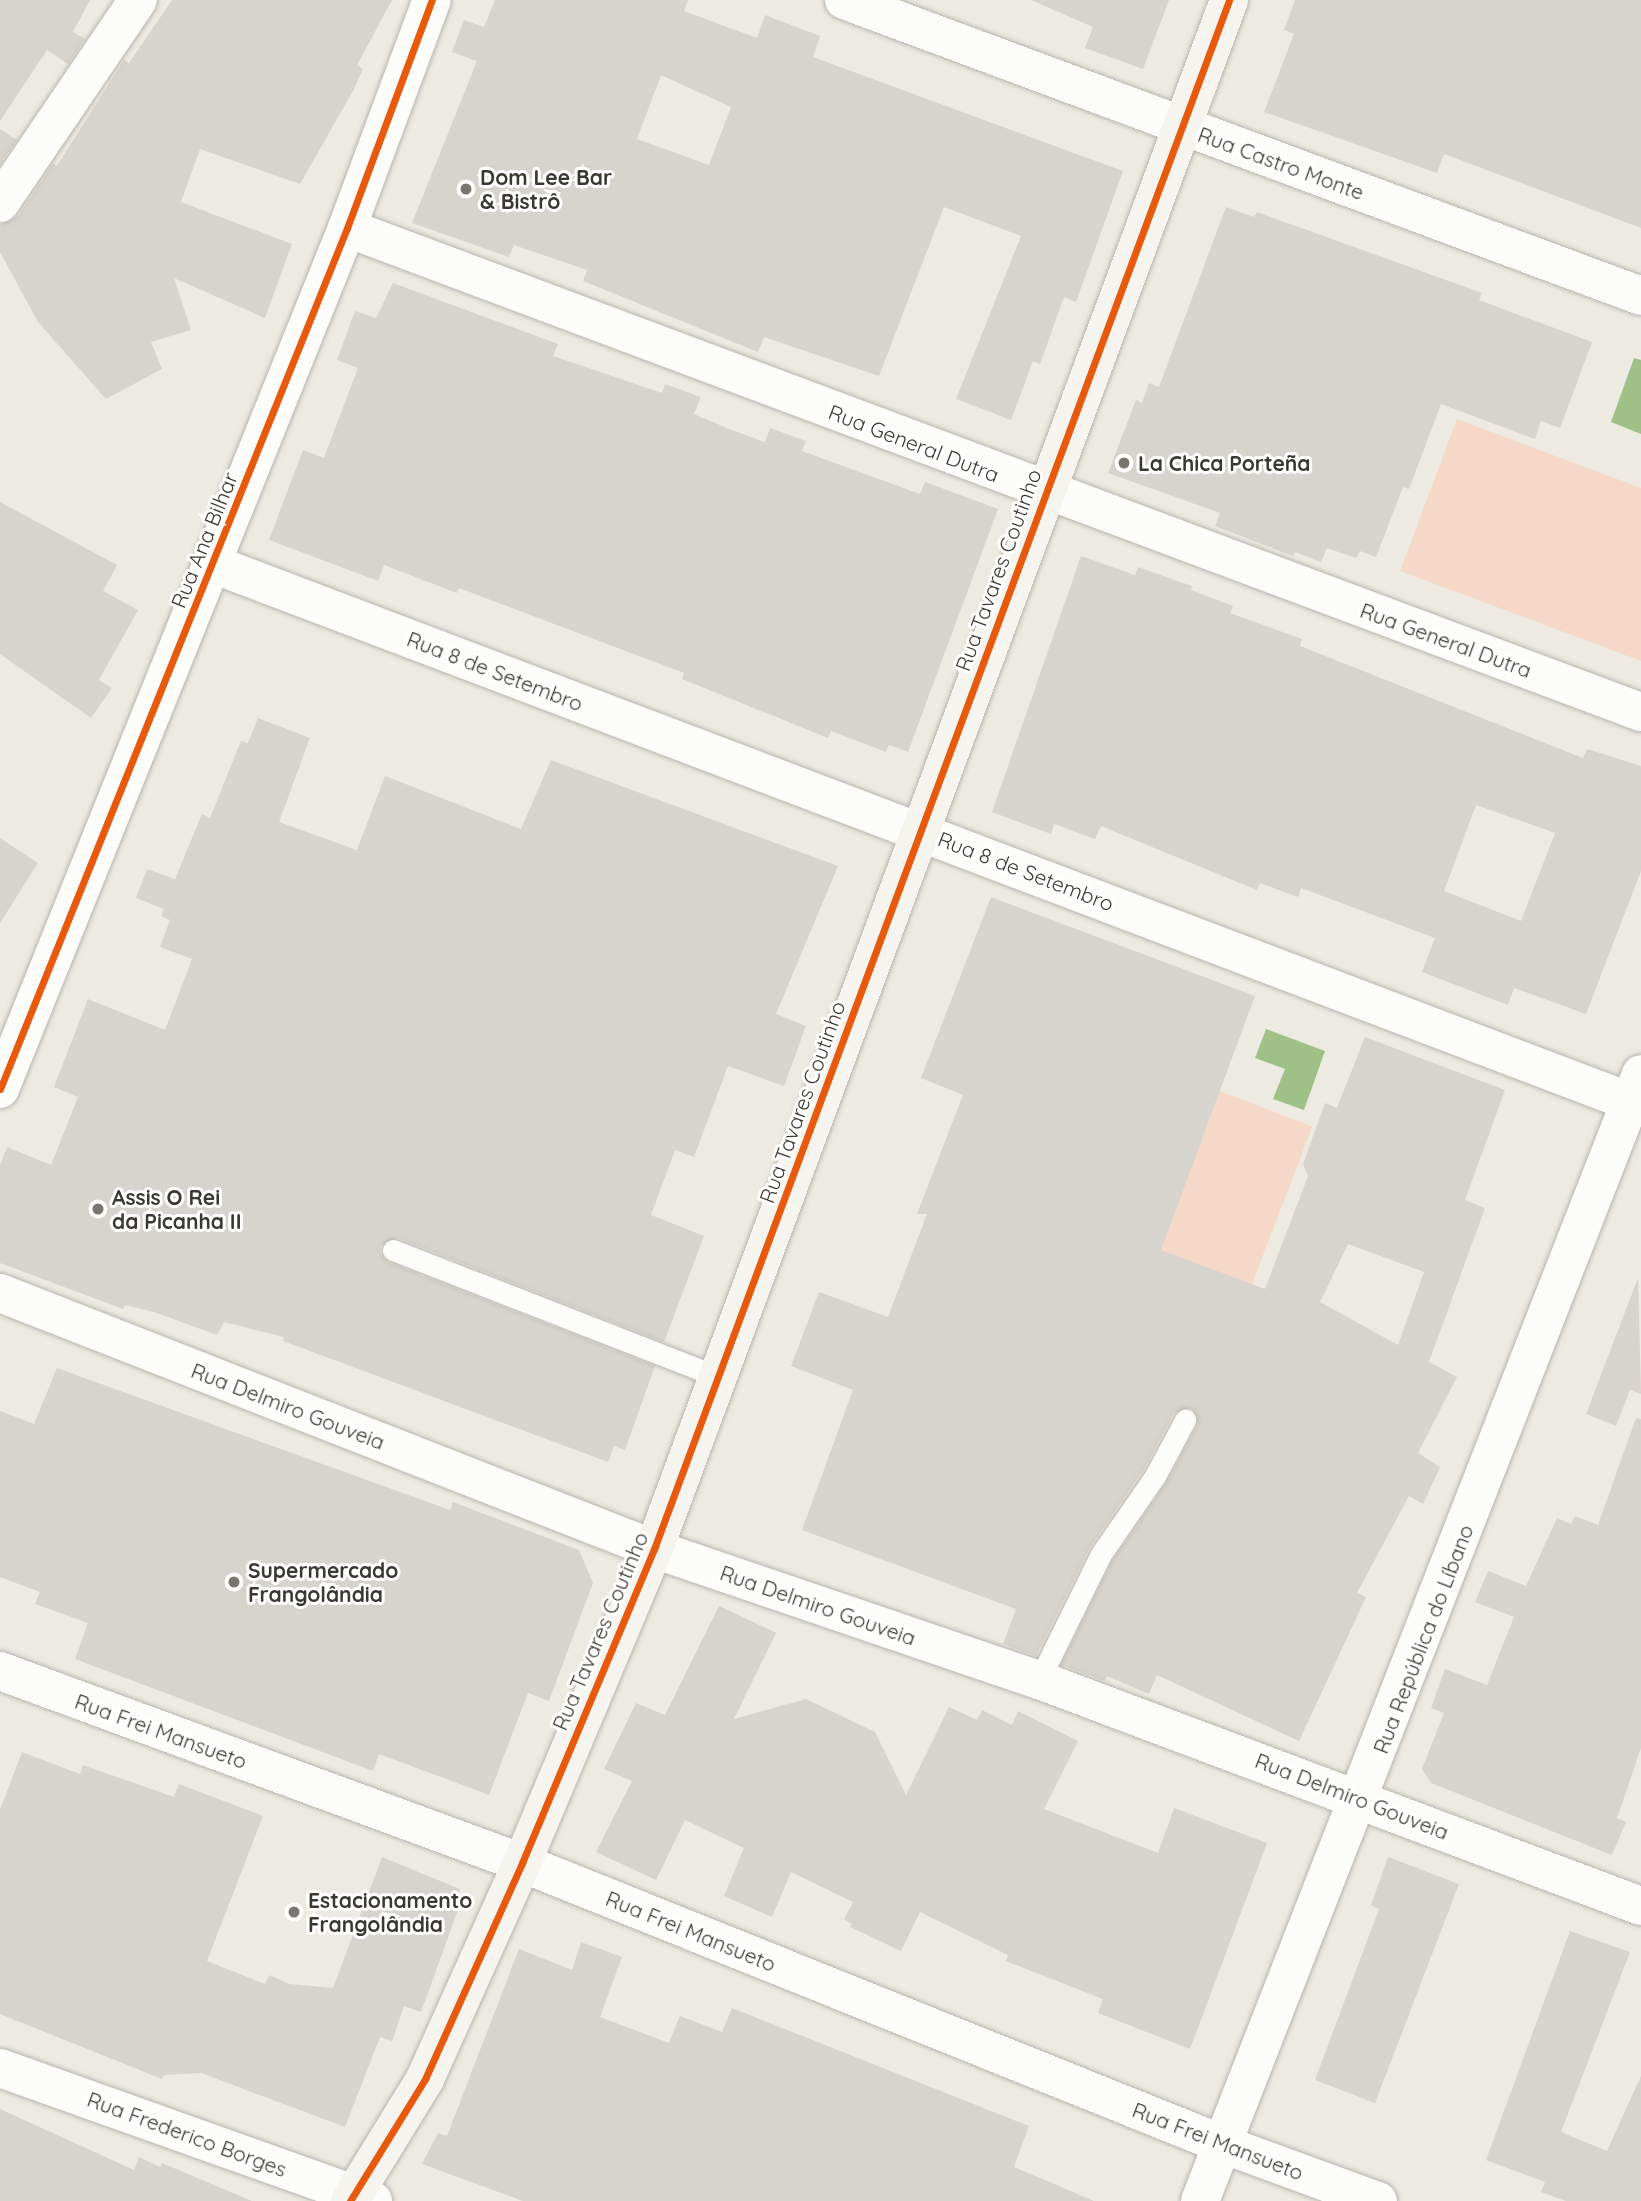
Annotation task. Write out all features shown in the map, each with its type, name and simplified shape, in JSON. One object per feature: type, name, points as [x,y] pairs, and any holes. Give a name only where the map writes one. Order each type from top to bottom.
[{"type":"street","points":[[0,203],[138,0]]},
{"type":"street","name":"Rua Ana Bilhar","points":[[0,1089],[347,228],[432,0]]},
{"type":"street","name":"Rua Castro Monte","points":[[844,0],[1641,296]]},
{"type":"street","name":"Rua Tavares Coutinho","points":[[359,2199],[425,2079],[522,1863],[654,1549],[1229,0]]},
{"type":"street","name":"Rua General Dutra","points":[[347,228],[1045,492],[1641,712]]},
{"type":"street","name":"Rua 8 de Setembro","points":[[213,564],[922,831],[1638,1094]]},
{"type":"street","name":"Rua República do Líbano","points":[[1200,2201],[1638,1094]]},
{"type":"street","name":"Rua Delmiro Gouveia","points":[[0,1293],[654,1549],[1039,1680],[1361,1798],[1641,1906]]},
{"type":"street","name":"Rua Frei Mansueto","points":[[0,1671],[522,1863],[1222,2144],[1378,2201]]},
{"type":"street","name":"Rua Frederico Borges","points":[[0,2068],[359,2199]]},
{"type":"lane","points":[[393,1250],[718,1377]]},
{"type":"lane","points":[[1039,1680],[1101,1554],[1155,1476],[1185,1420]]},
{"type":"shaded area","points":[[1634,358],[1641,360],[1641,434],[1611,422]]},
{"type":"shaded area","points":[[1457,419],[1641,488],[1641,661],[1400,571]]},
{"type":"shaded area","points":[[1266,1029],[1325,1051],[1304,1110],[1273,1099],[1285,1069],[1255,1058]]},
{"type":"shaded area","points":[[1220,1091],[1312,1126],[1252,1285],[1159,1250]]},
{"type":"building","points":[[0,0],[90,0],[73,32],[85,39],[68,64],[47,50],[0,121]]},
{"type":"building","points":[[172,0],[392,0],[357,65],[363,69],[354,89],[300,184],[200,149],[181,202],[292,244],[265,318],[174,278],[191,330],[151,342],[162,369],[106,399],[38,322],[0,252],[0,225],[18,216],[53,164],[57,166],[124,60],[129,63]]},
{"type":"building","points":[[495,0],[688,0],[684,11],[757,38],[765,15],[820,36],[813,57],[1123,171],[1076,302],[1064,297],[1040,364],[1033,361],[1011,420],[956,399],[1021,236],[944,207],[879,376],[764,337],[758,352],[583,281],[587,270],[514,245],[509,257],[412,223],[477,61],[452,52],[464,20],[484,27]],"holes":[[[661,75],[731,107],[709,165],[637,139]]]},
{"type":"building","points":[[1031,0],[1169,0],[1143,69],[1085,48],[1093,27]]},
{"type":"building","points":[[1295,0],[1641,0],[1641,228],[1444,154],[1437,173],[1264,112],[1294,34],[1284,30]]},
{"type":"building","points":[[0,129],[17,140],[0,164]]},
{"type":"building","points":[[1226,207],[1254,217],[1257,212],[1482,293],[1479,300],[1592,342],[1560,428],[1541,421],[1535,439],[1441,404],[1409,489],[1403,487],[1376,557],[1360,551],[1356,558],[1327,548],[1321,562],[1295,552],[1293,556],[1215,526],[1220,513],[1108,473],[1136,400],[1142,403],[1149,383],[1159,387]]},
{"type":"building","points":[[393,283],[558,344],[553,356],[662,393],[665,384],[701,397],[694,414],[729,429],[765,442],[770,428],[806,441],[802,451],[920,494],[925,482],[998,509],[908,752],[889,745],[886,752],[831,731],[828,738],[682,679],[684,673],[459,588],[457,593],[384,565],[378,581],[269,540],[303,450],[324,458],[358,368],[337,360],[355,311],[376,318]]},
{"type":"building","points":[[0,502],[117,565],[103,591],[138,610],[99,680],[112,688],[91,718],[0,654]]},
{"type":"building","points":[[1081,556],[1135,575],[1138,567],[1192,586],[1191,590],[1233,606],[1230,613],[1302,639],[1300,646],[1583,758],[1587,749],[1641,766],[1641,871],[1586,1014],[1514,988],[1508,1005],[1422,972],[1435,938],[1301,888],[1298,897],[1260,883],[1257,890],[1101,826],[1095,839],[1054,824],[1051,834],[992,812]],"holes":[[[1476,805],[1555,833],[1521,921],[1444,891]]]},
{"type":"building","points":[[258,718],[310,738],[279,822],[357,850],[385,776],[521,829],[551,760],[838,866],[776,1014],[806,1026],[784,1086],[728,1066],[694,1157],[675,1150],[651,1215],[704,1236],[664,1342],[398,1238],[381,1245],[380,1253],[388,1262],[655,1366],[625,1450],[614,1446],[608,1462],[283,1341],[284,1337],[224,1322],[217,1335],[154,1312],[125,1305],[123,1309],[0,1263],[0,1165],[7,1147],[51,1165],[78,1097],[54,1087],[88,999],[165,1030],[192,959],[160,947],[170,920],[161,916],[164,909],[136,898],[147,869],[175,879],[202,814],[210,818],[241,741],[248,743]]},
{"type":"building","points":[[0,838],[38,863],[0,923]]},
{"type":"building","points":[[991,897],[1255,996],[1161,1250],[1265,1289],[1308,1176],[1303,1164],[1325,1103],[1337,1108],[1365,1037],[1505,1090],[1465,1200],[1485,1208],[1429,1362],[1457,1377],[1418,1453],[1440,1467],[1423,1504],[1409,1496],[1357,1593],[1366,1597],[1299,1741],[1157,1675],[1149,1694],[1107,1676],[1105,1681],[1061,1665],[1112,1561],[1166,1483],[1197,1426],[1196,1414],[1191,1408],[1174,1413],[1144,1469],[1090,1547],[1036,1656],[1003,1644],[1016,1609],[802,1530],[853,1390],[791,1366],[819,1292],[888,1317],[927,1214],[917,1214],[963,1095],[921,1078]],"holes":[[[1348,1244],[1424,1272],[1398,1345],[1320,1302]]]},
{"type":"building","points":[[1638,1278],[1641,1394],[1630,1390],[1616,1426],[1586,1414]]},
{"type":"building","points":[[57,1368],[450,1510],[453,1502],[579,1550],[593,1583],[549,1701],[528,1693],[489,1795],[379,1754],[373,1771],[75,1659],[88,1623],[35,1604],[40,1592],[0,1577],[0,1411],[34,1424]]},
{"type":"building","points":[[1636,1418],[1641,1419],[1641,1748],[1617,1818],[1626,1822],[1612,1855],[1431,1783],[1422,1769],[1444,1713],[1431,1708],[1445,1669],[1487,1685],[1514,1617],[1475,1602],[1488,1571],[1526,1586],[1557,1518],[1571,1524],[1575,1516],[1598,1525]]},
{"type":"building","points":[[719,1606],[776,1633],[734,1719],[806,1699],[875,1732],[906,1795],[949,1707],[977,1720],[982,1710],[1012,1725],[1018,1711],[1078,1741],[1044,1809],[1158,1853],[1174,1808],[1267,1843],[1190,2049],[1098,2013],[1103,1999],[1006,1961],[1008,1955],[920,1912],[901,1951],[850,1927],[852,1924],[844,1919],[853,1902],[791,1872],[772,1917],[724,1896],[744,1848],[685,1820],[656,1880],[596,1852],[632,1781],[604,1769],[636,1703],[665,1715]]},
{"type":"building","points":[[22,1752],[80,1774],[83,1765],[174,1797],[179,1784],[263,1816],[207,1961],[265,1984],[269,1975],[289,1984],[333,1988],[382,1857],[460,1889],[457,1896],[462,1899],[421,2012],[404,2006],[392,2041],[380,2037],[345,2127],[201,2073],[164,2075],[162,2079],[0,2014],[0,1810]]},
{"type":"building","points":[[1388,1857],[1459,1884],[1375,2103],[1315,2080],[1379,1909],[1371,1905]]},
{"type":"building","points":[[1570,1931],[1630,1952],[1561,2132],[1607,2151],[1641,2076],[1641,2201],[1566,2201],[1541,2192],[1545,2182],[1486,2160]]},
{"type":"building","points":[[581,1942],[622,1957],[600,2017],[669,2043],[680,2016],[722,2032],[732,2008],[1029,2126],[1014,2167],[1094,2201],[523,2201],[422,2164],[438,2133],[447,2136],[519,1949],[572,1970]]},
{"type":"building","points":[[0,2109],[134,2170],[139,2157],[160,2167],[162,2163],[252,2201],[0,2201]]},
{"type":"cycle path","points":[[0,1089],[347,228],[432,0]]},
{"type":"cycle path","points":[[350,2201],[425,2079],[522,1863],[654,1549],[1229,0]]},
{"type":"place","name":"Dom Lee Bar & Bistrô","points":[[466,189]]},
{"type":"place","name":"La Chica Porteña","points":[[1124,463]]},
{"type":"place","name":"Assis O Rei da Picanha II","points":[[98,1209]]},
{"type":"place","name":"Supermercado Frangolândia","points":[[234,1582]]},
{"type":"place","name":"Estacionamento Frangolândia","points":[[294,1912]]}]
